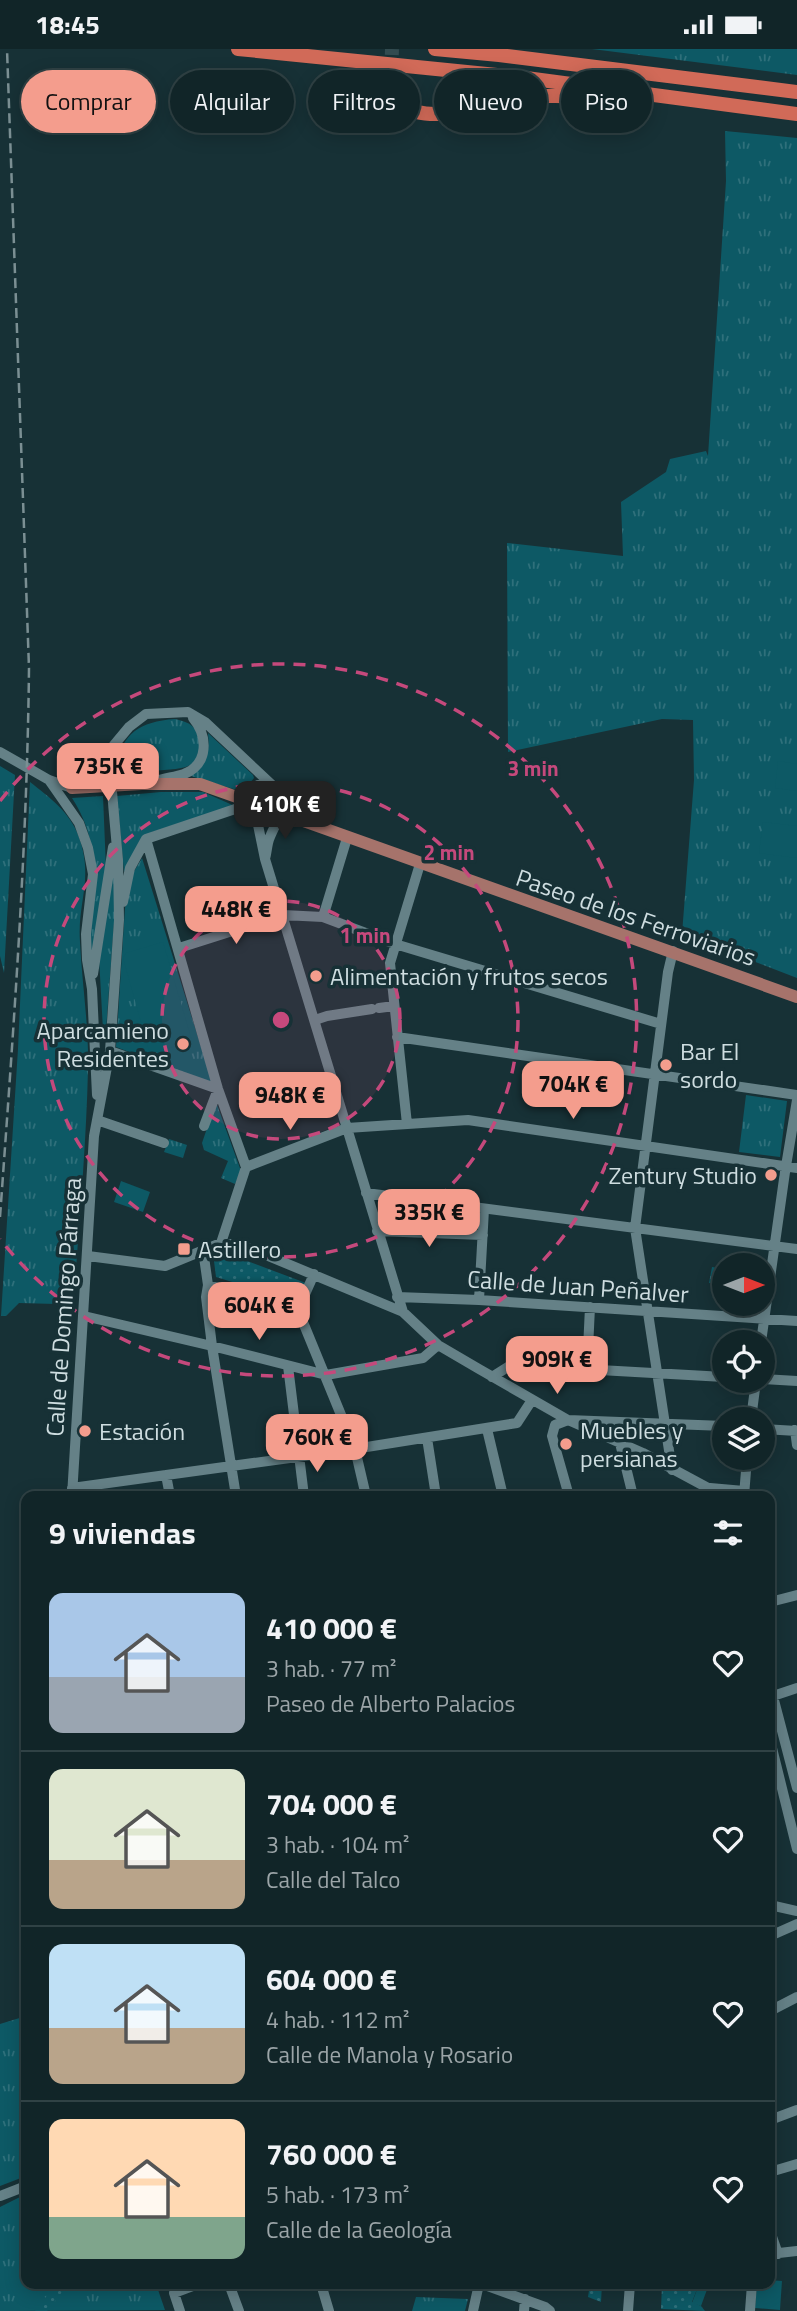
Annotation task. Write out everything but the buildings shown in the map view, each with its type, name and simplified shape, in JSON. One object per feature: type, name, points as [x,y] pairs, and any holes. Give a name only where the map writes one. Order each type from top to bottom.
[{"type":"highway","points":[[238,49],[437,70]]},
{"type":"highway","points":[[435,49],[797,92]]},
{"type":"highway","points":[[533,49],[607,69]]},
{"type":"highway","points":[[547,81],[797,114]]},
{"type":"highway","points":[[547,96],[769,110]]},
{"type":"main road","name":"Paseo de los Ferroviarios","points":[[72,788],[200,784],[797,997]]},
{"type":"street","points":[[142,784],[185,773],[197,765],[203,754],[205,740],[199,725],[188,712]]},
{"type":"street","points":[[114,830],[110,769],[114,745],[129,727],[146,714],[188,712],[205,722],[272,785],[279,795],[282,815],[270,837],[265,859]]},
{"type":"street","points":[[0,752],[49,780],[72,788]]},
{"type":"street","name":"Calle de Domingo Párraga","points":[[49,780],[79,823],[88,848],[93,874],[86,934],[92,989]]},
{"type":"street","points":[[272,785],[258,785],[251,791],[265,859],[403,1312]]},
{"type":"street","points":[[119,920],[130,868],[146,839],[253,805]]},
{"type":"street","name":"Calle de Domingo Párraga","points":[[72,1491],[94,1136],[110,1051],[119,920],[118,860],[114,830]]},
{"type":"street","name":"Calle de Domingo Párraga","points":[[97,1120],[92,989],[114,830]]},
{"type":"street","points":[[323,917],[347,838]]},
{"type":"street","points":[[146,839],[218,1089],[246,1167],[221,1243]]},
{"type":"street","points":[[407,1124],[390,963],[420,864]]},
{"type":"street","points":[[179,948],[283,915],[323,917],[395,944],[661,1024]]},
{"type":"street","points":[[672,1470],[635,1228],[667,972],[673,951]]},
{"type":"street","points":[[315,1020],[394,1006]]},
{"type":"street","points":[[397,1037],[654,1074],[797,1098],[763,1330]]},
{"type":"street","points":[[110,1051],[218,1089]]},
{"type":"street","points":[[204,1126],[218,1089]]},
{"type":"street","points":[[97,1120],[164,1143]]},
{"type":"street","points":[[246,1167],[347,1128],[468,1120],[797,1168]]},
{"type":"street","points":[[366,1193],[797,1249]]},
{"type":"street","points":[[479,1300],[484,1209]]},
{"type":"street","points":[[377,1231],[483,1235]]},
{"type":"street","points":[[88,1256],[165,1266],[221,1243],[242,1245],[403,1312],[438,1345],[492,1377],[568,1420],[643,1453],[707,1491]]},
{"type":"street","points":[[203,1250],[212,1346],[235,1491]]},
{"type":"street","points":[[314,1274],[298,1310],[355,1449],[365,1491]]},
{"type":"street","points":[[208,1285],[298,1310]]},
{"type":"street","name":"Calle de Juan Peñalver","points":[[397,1297],[797,1321]]},
{"type":"street","points":[[587,1370],[590,1307]]},
{"type":"street","points":[[83,1316],[326,1375],[423,1358],[438,1345]]},
{"type":"street","points":[[492,1377],[511,1365],[712,1376]]},
{"type":"street","points":[[288,1366],[303,1491]]},
{"type":"street","points":[[775,1380],[797,1381]]},
{"type":"street","points":[[78,1491],[166,1475],[517,1423],[532,1400]]},
{"type":"street","points":[[568,1491],[552,1436],[555,1425],[568,1420],[712,1425]]},
{"type":"street","points":[[487,1429],[502,1491]]},
{"type":"street","points":[[775,1429],[796,1430],[797,1445]]},
{"type":"street","points":[[427,1438],[435,1491]]},
{"type":"street","points":[[620,1444],[632,1491]]},
{"type":"street","points":[[744,1491],[746,1470]]},
{"type":"street","points":[[166,1475],[169,1491]]},
{"type":"street","points":[[775,1601],[797,1595]]},
{"type":"street","points":[[775,1691],[794,1689]]},
{"type":"street","points":[[775,1705],[795,1770],[797,1788]]},
{"type":"street","points":[[775,1760],[797,1849]]},
{"type":"street","points":[[775,1906],[797,1911]]},
{"type":"street","points":[[775,1934],[797,1924]]},
{"type":"street","points":[[775,2008],[797,1997]]},
{"type":"street","points":[[775,2118],[797,2110]]},
{"type":"street","points":[[775,2171],[797,2164]]},
{"type":"street","points":[[0,2196],[21,2188]]},
{"type":"street","points":[[775,2253],[797,2251]]},
{"type":"street","points":[[180,2311],[174,2293],[185,2289]]},
{"type":"street","points":[[231,2289],[239,2311]]},
{"type":"street","points":[[322,2289],[329,2311]]},
{"type":"street","points":[[473,2311],[479,2289]]},
{"type":"street","points":[[493,2289],[525,2299],[550,2311]]},
{"type":"street","points":[[628,2311],[630,2289]]},
{"type":"street","points":[[750,2311],[752,2289]]},
{"type":"street","points":[[524,2311],[525,2299]]},
{"type":"green space","points":[[592,49],[797,49],[797,75]]},
{"type":"green space","points":[[725,131],[797,138],[797,978],[682,934],[694,780],[693,720],[662,719],[508,752],[507,543],[623,556],[621,502],[666,472],[670,459],[706,451],[708,456],[726,181]]},
{"type":"green space","points":[[175,719],[184,721],[196,730],[200,750],[198,758],[179,769],[148,772],[115,781],[119,754],[130,735],[148,724]]},
{"type":"green space","points":[[208,733],[253,775],[254,778],[245,789],[240,791],[191,776],[201,767],[206,757]]},
{"type":"green space","points":[[778,761],[797,764],[797,791],[775,788]]},
{"type":"green space","points":[[0,766],[15,775],[4,973],[0,956]]},
{"type":"green space","points":[[30,782],[70,820],[79,837],[85,866],[80,928],[88,1069],[72,1329],[65,1328],[63,1313],[57,1309],[57,1304],[19,1303],[6,1316],[1,1316],[18,1049]]},
{"type":"green space","points":[[203,792],[237,807],[152,832],[124,872],[117,796]]},
{"type":"green space","points":[[103,796],[106,869],[92,954],[89,950],[94,891],[92,853],[89,835],[72,798]]},
{"type":"green space","points":[[763,822],[797,826],[797,858],[759,853]]},
{"type":"green space","points":[[142,858],[211,1083],[116,1047],[125,908],[133,873]]},
{"type":"green space","points":[[114,865],[115,910],[106,1030],[103,1030],[99,957]]},
{"type":"green space","points":[[163,942],[192,1041],[150,1054],[123,958],[126,953]]},
{"type":"green space","points":[[746,1095],[787,1101],[780,1157],[739,1152]]},
{"type":"green space","points":[[216,1102],[241,1171],[235,1184],[221,1178],[228,1161],[204,1150],[202,1143]]},
{"type":"green space","points":[[169,1139],[187,1145],[183,1158],[164,1152]]},
{"type":"green space","points":[[121,1181],[150,1192],[143,1212],[114,1202]]},
{"type":"green space","points":[[222,1255],[231,1255],[306,1283],[297,1302],[216,1277],[214,1261]]},
{"type":"green space","points":[[21,2018],[21,2178],[0,2186],[0,2024]]},
{"type":"green space","points":[[21,2196],[21,2289],[158,2289],[165,2310],[0,2311],[0,2207]]},
{"type":"green space","points":[[775,2280],[782,2281],[780,2310],[755,2308],[757,2289],[775,2289]]},
{"type":"green space","points":[[52,2289],[65,2289],[47,2311],[35,2311]]},
{"type":"green space","points":[[589,2289],[602,2289],[601,2302],[588,2297]]},
{"type":"green space","points":[[662,2289],[697,2289],[692,2302],[705,2311],[661,2309]]},
{"type":"green space","points":[[697,2289],[707,2289],[701,2306],[692,2303]]},
{"type":"green space","points":[[416,2297],[468,2299],[465,2311],[412,2311]]},
{"type":"tunnel","points":[[391,70],[392,49]]},
{"type":"railway","points":[[0,1217],[22,875],[29,668],[7,49]]},
{"type":"place","name":"Alimentación y frutos secos","points":[[316,976]]},
{"type":"place","name":"Aparcamieno Residentes","points":[[183,1044]]},
{"type":"place","name":"Bar El sordo","points":[[666,1065]]},
{"type":"place","name":"Zentury Studio","points":[[771,1175]]},
{"type":"place","name":"Astillero","points":[[184,1249]]},
{"type":"place","name":"Estación","points":[[85,1431]]},
{"type":"place","name":"Muebles y persianas","points":[[566,1444]]}]
